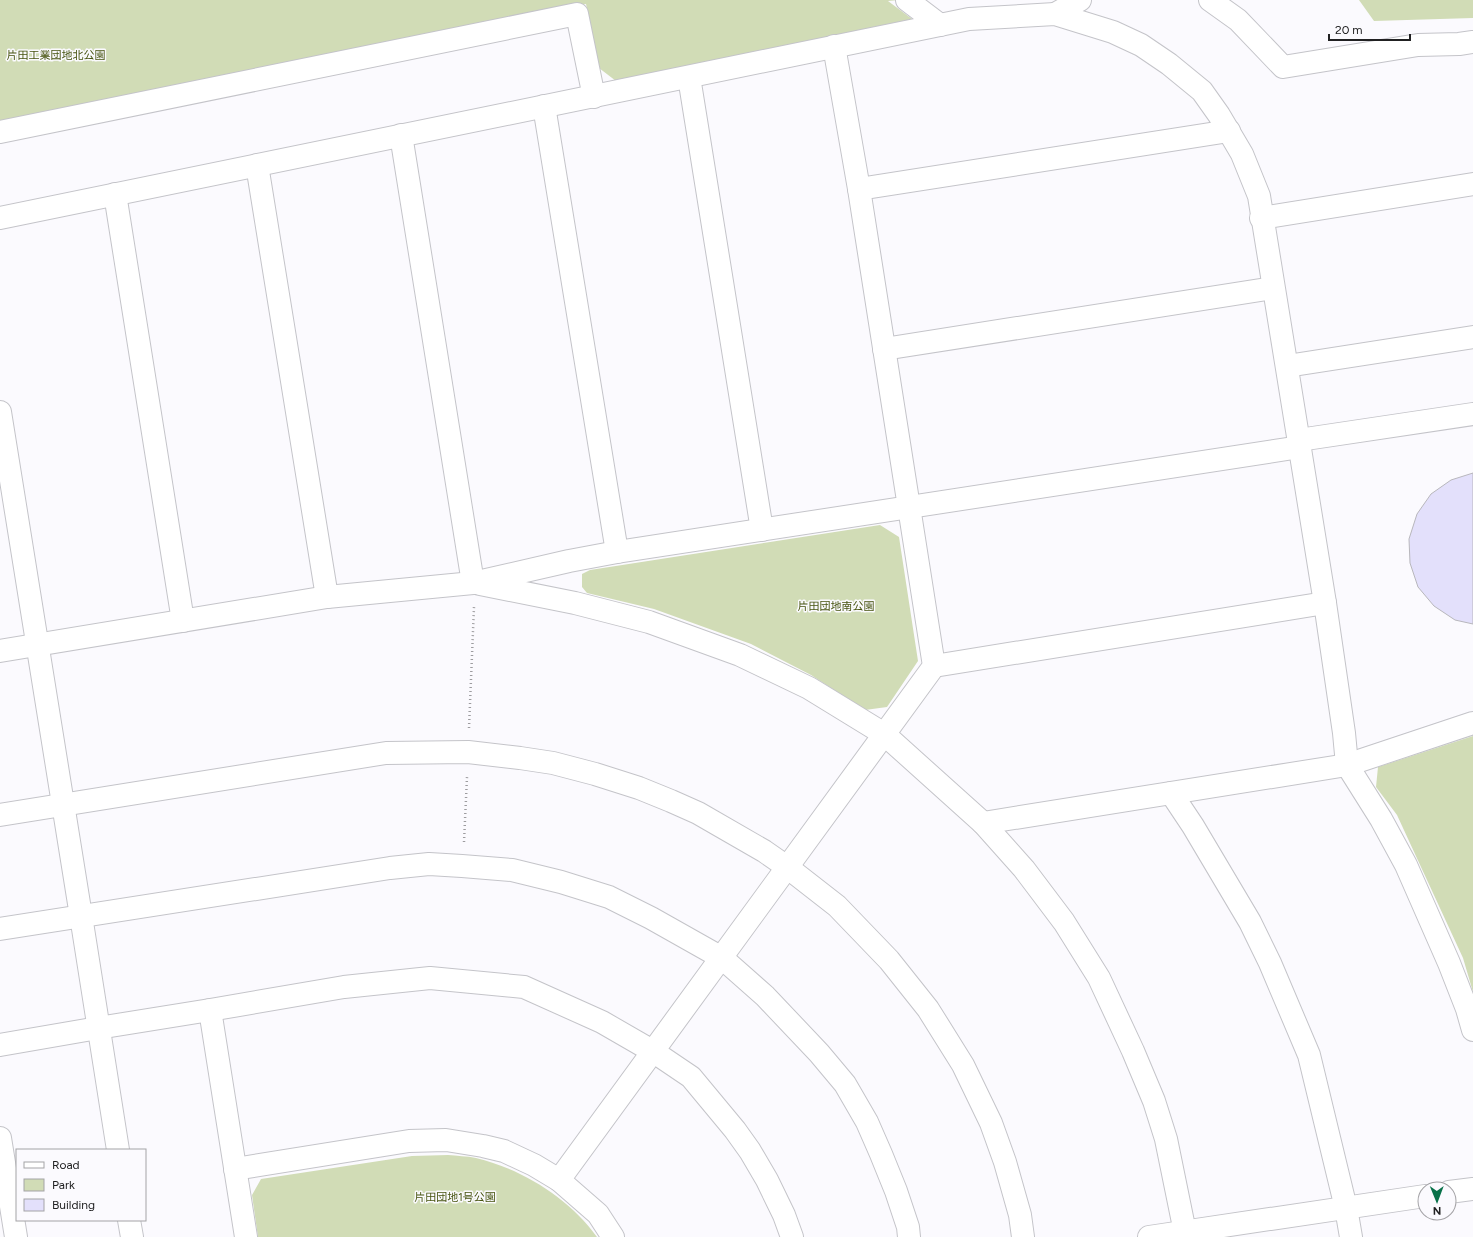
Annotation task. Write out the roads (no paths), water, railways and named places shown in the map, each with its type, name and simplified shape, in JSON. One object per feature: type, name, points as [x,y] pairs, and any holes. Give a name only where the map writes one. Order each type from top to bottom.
[{"type":"street","points":[[907,0],[940,25]]},
{"type":"street","points":[[969,19],[987,0]]},
{"type":"street","points":[[1055,14],[1080,0]]},
{"type":"street","points":[[1210,0],[1238,20],[1283,67],[1418,45],[1459,44],[1473,42]]},
{"type":"street","points":[[0,132],[577,14],[594,97]]},
{"type":"street","points":[[0,218],[969,19],[1055,14],[1114,32],[1141,45],[1163,60],[1202,91],[1229,131],[1242,154],[1258,196],[1325,603],[1344,733],[1347,765],[1381,819],[1406,865],[1449,963],[1467,1009],[1473,1030]]},
{"type":"street","points":[[834,46],[859,189],[934,666]]},
{"type":"street","points":[[689,77],[762,530]]},
{"type":"street","points":[[544,106],[617,552]]},
{"type":"street","points":[[859,189],[1229,131]]},
{"type":"street","points":[[401,135],[473,583]]},
{"type":"street","points":[[257,165],[327,597]]},
{"type":"street","points":[[1262,218],[1473,184]]},
{"type":"street","points":[[115,194],[183,621]]},
{"type":"street","points":[[884,349],[1273,288]]},
{"type":"street","points":[[1287,366],[1473,338]]},
{"type":"street","points":[[0,412],[6,488],[38,645],[118,1149]]},
{"type":"street","points":[[0,652],[327,597],[473,583],[569,561],[617,552],[909,507],[1299,444],[1473,414]]},
{"type":"street","points":[[473,583],[575,603],[650,622],[740,654],[810,688],[884,734],[983,823],[1024,869],[1064,922],[1099,978],[1134,1051],[1154,1101],[1166,1140],[1186,1234]]},
{"type":"street","points":[[559,1180],[654,1052],[934,666],[1325,603]]},
{"type":"street","points":[[983,823],[1347,765],[1473,723]]},
{"type":"street","points":[[0,815],[386,753],[468,752],[520,758],[553,763],[640,788],[698,813],[764,851],[788,867],[836,906],[889,960],[928,1009],[963,1065],[991,1123],[1005,1162],[1020,1215],[1023,1237]]},
{"type":"street","points":[[1171,793],[1193,826],[1250,922],[1270,963],[1309,1055],[1346,1208],[1351,1237]]},
{"type":"street","points":[[0,929],[390,868],[429,864],[512,870],[561,882],[608,897],[651,918],[722,958],[765,996],[819,1053],[845,1084],[867,1122],[896,1191],[908,1227],[909,1237]]},
{"type":"street","points":[[0,1045],[344,987],[430,978],[524,987],[602,1022],[654,1052],[691,1077],[735,1130],[750,1151],[768,1180],[792,1237]]},
{"type":"street","points":[[210,1010],[246,1237]]},
{"type":"street","points":[[0,1138],[5,1206],[16,1237]]},
{"type":"street","points":[[235,1169],[409,1141],[446,1140],[504,1152],[534,1165],[559,1180],[598,1214],[613,1237]]},
{"type":"street","points":[[1457,1191],[1473,1189]]},
{"type":"street","points":[[1149,1237],[1186,1234],[1417,1197]]},
{"type":"street","points":[[129,1221],[132,1237]]},
{"type":"park label","name":"片田工業団地北公園","points":[[56,55]]},
{"type":"park label","name":"片田団地南公園","points":[[836,606]]},
{"type":"park label","name":"片田団地1号公園","points":[[455,1197]]}]
